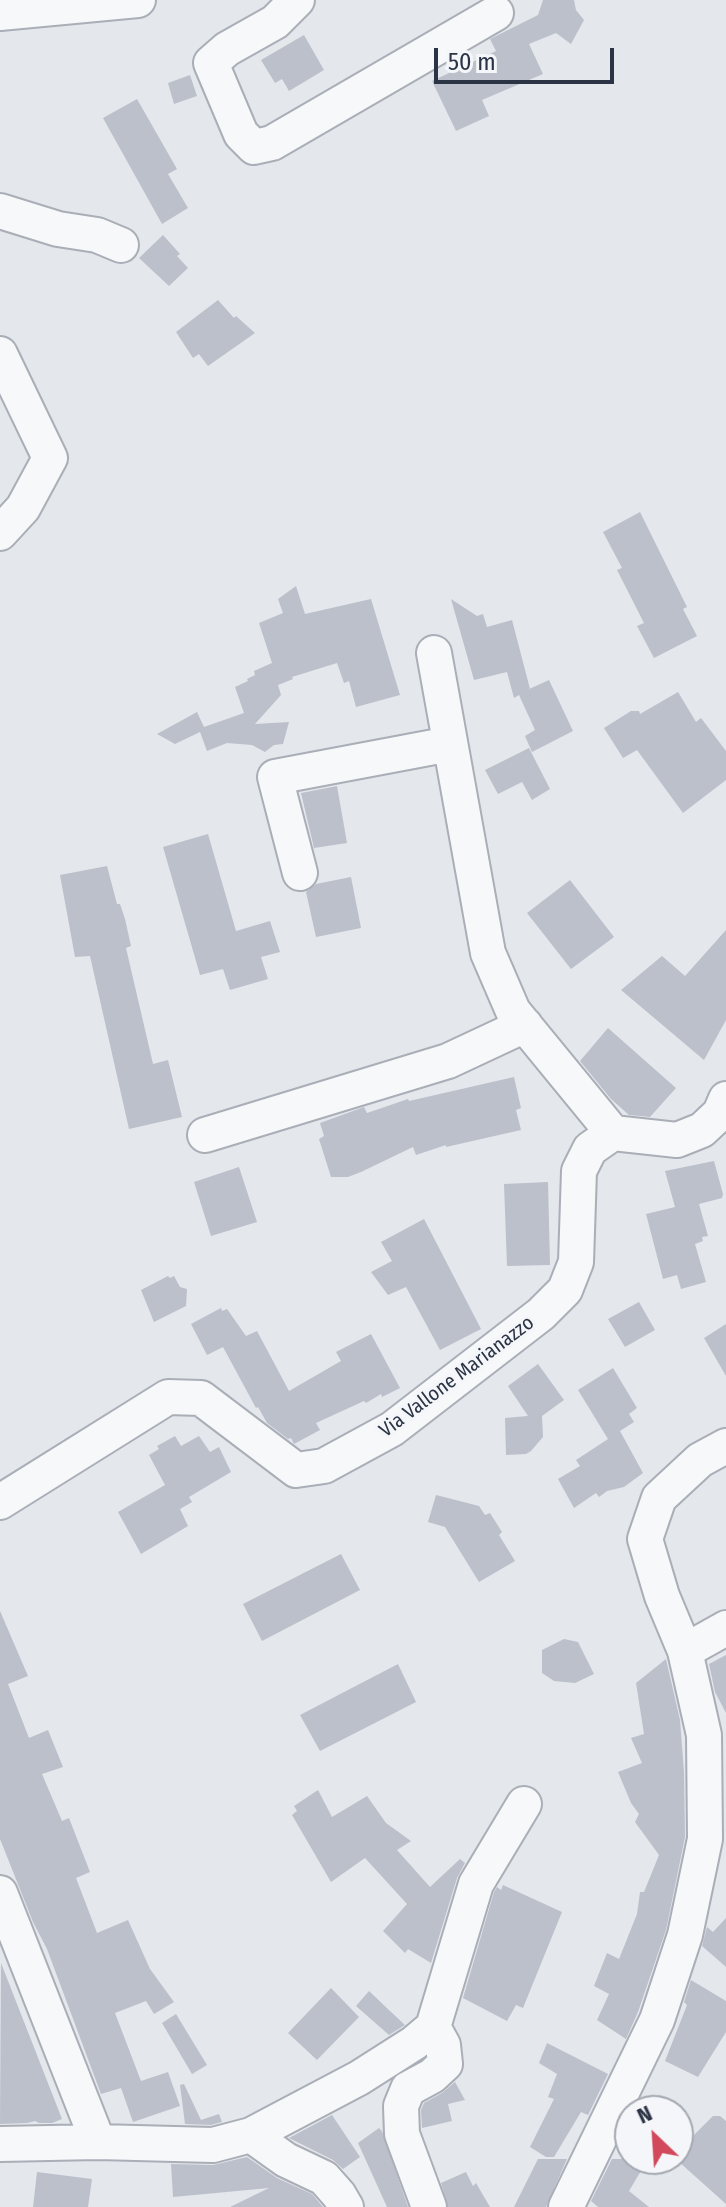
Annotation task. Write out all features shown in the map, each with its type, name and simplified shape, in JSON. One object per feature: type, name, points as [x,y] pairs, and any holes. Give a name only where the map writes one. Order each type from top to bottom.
[{"type":"street","points":[[0,13],[138,0]]},
{"type":"street","points":[[297,0],[275,22],[227,49],[211,63],[241,134],[254,147],[272,143],[496,13]]},
{"type":"street","points":[[0,211],[58,229],[97,235],[121,245]]},
{"type":"street","points":[[0,354],[50,458],[23,508],[0,533]]},
{"type":"street","points":[[434,653],[488,953],[513,1011],[613,1133],[677,1140],[702,1130],[720,1113],[726,1099]]},
{"type":"street","points":[[300,873],[275,777],[450,744]]},
{"type":"street","points":[[205,1135],[448,1061],[525,1025]]},
{"type":"street","name":"Via Vallone Marianazzo","points":[[0,1502],[168,1397],[201,1398],[296,1470],[324,1466],[392,1429],[541,1314],[565,1290],[576,1262],[579,1171],[590,1149],[613,1133]]},
{"type":"street","points":[[575,2203],[657,2020],[716,1834],[715,1730],[662,1596],[645,1539],[659,1498],[700,1460],[726,1446]]},
{"type":"street","points":[[685,1651],[726,1628]]},
{"type":"street","points":[[0,2144],[98,2142],[213,2145],[251,2135],[359,2078],[414,2043],[433,2027],[476,1884],[524,1804]]},
{"type":"street","points":[[0,1893],[98,2142]]},
{"type":"street","points":[[429,2207],[402,2134],[401,2106],[408,2089],[432,2076],[445,2064],[443,2045],[433,2027]]},
{"type":"street","points":[[251,2135],[286,2160],[324,2178],[346,2207]]},
{"type":"building","points":[[543,0],[574,0],[576,10],[584,20],[571,44],[556,33],[529,44],[543,74],[482,100],[489,116],[456,131],[432,81],[496,51],[490,39],[538,15]]},
{"type":"building","points":[[304,35],[324,70],[289,91],[282,79],[275,83],[261,60]]},
{"type":"building","points":[[190,75],[197,96],[174,104],[168,83]]},
{"type":"building","points":[[137,99],[177,169],[168,174],[188,208],[162,224],[103,118]]},
{"type":"building","points":[[163,235],[188,268],[169,286],[139,258]]},
{"type":"building","points":[[218,300],[234,318],[236,316],[255,333],[208,366],[199,354],[193,358],[176,332]]},
{"type":"building","points":[[640,512],[687,607],[683,609],[697,636],[654,658],[637,626],[644,623],[617,570],[622,568],[603,532]]},
{"type":"building","points":[[296,586],[305,614],[371,599],[400,695],[356,707],[349,681],[344,683],[337,663],[292,677],[278,685],[281,695],[255,724],[289,722],[283,744],[274,745],[265,752],[252,745],[227,743],[207,751],[200,732],[175,744],[157,734],[197,712],[204,727],[244,713],[235,687],[248,681],[255,675],[254,671],[272,663],[259,623],[283,613],[278,599]]},
{"type":"building","points":[[451,599],[477,616],[483,614],[487,627],[512,620],[530,689],[549,680],[573,731],[532,752],[525,736],[535,730],[519,695],[514,698],[507,672],[474,680]]},
{"type":"building","points":[[678,692],[696,722],[701,718],[726,751],[726,780],[683,813],[637,750],[623,758],[604,728],[631,711],[639,711],[640,714]]},
{"type":"building","points":[[529,748],[550,789],[532,800],[522,782],[498,794],[485,770]]},
{"type":"building","points":[[337,786],[347,843],[314,848],[301,793]]},
{"type":"building","points":[[208,834],[236,931],[270,921],[280,952],[261,957],[268,979],[230,990],[223,969],[200,975],[163,847]]},
{"type":"building","points":[[107,866],[117,904],[120,904],[125,919],[131,946],[126,948],[153,1064],[168,1060],[182,1117],[129,1129],[90,956],[75,957],[60,875]]},
{"type":"building","points":[[351,877],[361,928],[316,937],[306,892],[316,884]]},
{"type":"building","points":[[570,880],[614,937],[571,969],[527,913]]},
{"type":"building","points":[[726,930],[726,1020],[704,1060],[621,990],[662,956],[685,976]]},
{"type":"building","points":[[608,1028],[676,1088],[650,1117],[629,1115],[611,1099],[580,1061]]},
{"type":"building","points":[[514,1077],[521,1108],[516,1110],[521,1130],[446,1145],[416,1155],[413,1147],[348,1177],[331,1177],[319,1139],[324,1136],[320,1123],[364,1107],[367,1113],[408,1099]]},
{"type":"building","points":[[714,1161],[723,1194],[722,1198],[699,1204],[708,1236],[695,1244],[706,1282],[681,1289],[677,1275],[663,1279],[646,1214],[675,1207],[665,1171]]},
{"type":"building","points":[[239,1167],[257,1222],[211,1236],[194,1182]]},
{"type":"building","points":[[548,1182],[550,1265],[507,1266],[504,1184]]},
{"type":"building","points":[[424,1219],[481,1329],[440,1350],[406,1287],[388,1295],[371,1272],[392,1261],[381,1242]]},
{"type":"building","points":[[174,1276],[180,1287],[187,1289],[186,1306],[154,1322],[141,1290]]},
{"type":"building","points":[[639,1302],[655,1330],[625,1347],[608,1319]]},
{"type":"building","points":[[221,1308],[222,1311],[227,1309],[246,1336],[257,1331],[289,1391],[341,1361],[336,1352],[371,1334],[400,1388],[316,1423],[320,1430],[294,1444],[291,1438],[288,1439],[267,1423],[256,1408],[223,1347],[207,1355],[191,1324]]},
{"type":"building","points":[[726,1324],[726,1376],[704,1338]]},
{"type":"building","points":[[538,1364],[564,1400],[542,1416],[543,1437],[531,1451],[506,1455],[505,1418],[528,1416],[508,1386]]},
{"type":"building","points":[[613,1368],[637,1408],[629,1414],[634,1422],[620,1431],[643,1473],[624,1487],[607,1491],[599,1497],[596,1493],[574,1508],[558,1479],[580,1466],[576,1460],[608,1439],[578,1390]]},
{"type":"building","points":[[175,1436],[181,1446],[199,1436],[210,1452],[219,1447],[231,1472],[189,1497],[192,1502],[180,1509],[188,1526],[141,1554],[118,1512],[165,1485],[149,1455],[159,1449],[157,1446]]},
{"type":"building","points":[[436,1495],[479,1506],[485,1515],[490,1513],[515,1561],[479,1582],[445,1527],[428,1522]]},
{"type":"building","points":[[341,1554],[360,1590],[262,1641],[243,1604]]},
{"type":"building","points":[[0,1611],[28,1676],[8,1684],[29,1738],[48,1730],[63,1767],[42,1774],[62,1821],[69,1818],[90,1872],[76,1878],[97,1933],[128,1920],[150,1969],[174,2002],[154,2014],[146,2001],[115,2013],[141,2081],[168,2072],[180,2106],[133,2122],[121,2088],[101,2094],[47,1949],[0,1839]]},
{"type":"building","points":[[564,1639],[578,1642],[594,1674],[575,1683],[554,1681],[542,1673],[542,1650]]},
{"type":"building","points":[[726,1655],[726,1713],[715,1692],[709,1664]]},
{"type":"building","points":[[666,1659],[680,1720],[685,1837],[666,1930],[626,2039],[597,2020],[609,1994],[594,1986],[607,1953],[619,1959],[637,1914],[640,1892],[644,1892],[659,1855],[635,1822],[639,1814],[618,1772],[642,1763],[631,1738],[644,1734],[636,1683]]},
{"type":"building","points":[[398,1664],[416,1702],[320,1751],[300,1715]]},
{"type":"building","points":[[318,1790],[332,1817],[367,1796],[386,1823],[411,1841],[397,1850],[430,1887],[460,1859],[465,1863],[457,1878],[431,1963],[408,1949],[405,1953],[383,1931],[407,1904],[365,1858],[331,1882],[292,1815],[297,1811],[294,1806]]},
{"type":"building","points":[[503,1885],[562,1912],[523,2008],[516,2005],[507,2021],[463,1998],[494,1892],[497,1887],[501,1890]]},
{"type":"building","points":[[726,1918],[726,1967],[702,1946],[707,1927],[713,1932]]},
{"type":"building","points":[[1,1963],[62,2119],[52,2123],[0,2124]]},
{"type":"building","points":[[691,1980],[726,2001],[726,2032],[698,2077],[665,2061],[687,2005],[684,2002]]},
{"type":"building","points":[[331,1988],[359,2017],[317,2060],[288,2033]]},
{"type":"building","points":[[369,1991],[405,2025],[389,2035],[356,2006]]},
{"type":"building","points":[[176,2014],[207,2065],[192,2074],[162,2023]]},
{"type":"building","points":[[547,2043],[608,2074],[588,2115],[581,2112],[554,2157],[546,2157],[530,2147],[554,2099],[548,2097],[557,2074],[539,2063]]},
{"type":"building","points":[[455,2082],[465,2100],[448,2104],[452,2121],[422,2128],[421,2110],[424,2103]]},
{"type":"building","points":[[184,2084],[201,2120],[219,2114],[222,2122],[211,2125],[185,2124],[180,2085]]},
{"type":"building","points":[[332,2115],[360,2157],[343,2169],[333,2160],[289,2138]]},
{"type":"building","points":[[713,2116],[720,2116],[726,2121],[726,2204],[694,2175],[694,2135]]},
{"type":"building","points":[[379,2128],[408,2207],[387,2207],[358,2143]]},
{"type":"building","points":[[247,2157],[277,2178],[312,2194],[323,2207],[230,2207],[269,2188],[173,2197],[171,2164],[213,2165]]},
{"type":"building","points":[[538,2159],[567,2159],[546,2207],[514,2207]]},
{"type":"building","points":[[614,2159],[614,2175],[638,2175],[629,2191],[649,2207],[598,2207],[591,2201]]},
{"type":"building","points":[[37,2172],[92,2179],[88,2207],[33,2207]]},
{"type":"building","points":[[466,2172],[490,2207],[448,2207],[441,2183]]}]
